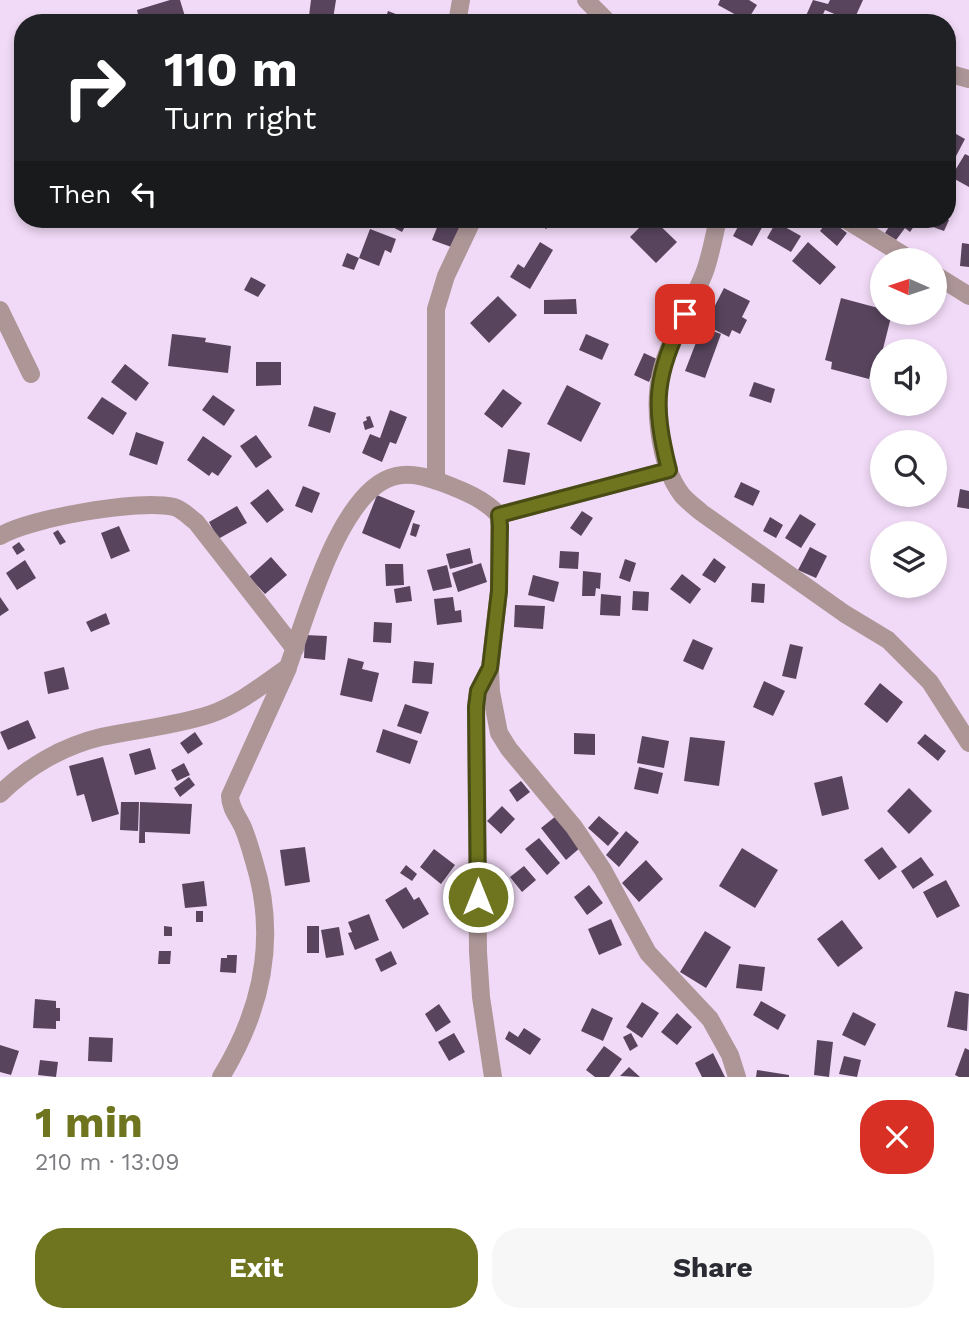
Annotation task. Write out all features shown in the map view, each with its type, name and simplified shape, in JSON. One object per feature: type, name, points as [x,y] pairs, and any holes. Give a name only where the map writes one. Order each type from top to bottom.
[{"type":"street","points":[[586,0],[600,14]]},
{"type":"street","points":[[436,481],[436,309],[446,276],[469,228]]},
{"type":"street","points":[[716,228],[704,273],[662,366],[657,401],[669,470],[682,495],[702,513],[845,614],[888,640],[930,682],[969,743]]},
{"type":"street","points":[[860,228],[892,248]]},
{"type":"street","points":[[947,282],[969,296]]},
{"type":"street","points":[[0,310],[31,374]]},
{"type":"street","points":[[499,515],[669,470]]},
{"type":"street","points":[[220,1077],[250,1020],[258,996],[265,950],[262,886],[244,828],[230,804],[230,796],[288,667],[337,534],[361,500],[376,487],[395,476],[414,475],[436,481],[489,504],[499,515],[499,591],[490,668],[491,692],[499,733],[603,870],[648,953],[710,1019],[730,1055],[737,1077]]},
{"type":"street","points":[[0,536],[9,530],[29,525],[120,506],[158,505],[178,508],[204,531],[295,649]]},
{"type":"street","points":[[0,794],[16,778],[51,756],[79,743],[167,726],[213,713],[234,703],[288,667]]},
{"type":"street","points":[[490,668],[478,691],[475,725],[479,842],[478,952],[481,997],[494,1077]]},
{"type":"building","points":[[170,0],[180,0],[184,14],[138,14],[137,10]]},
{"type":"building","points":[[311,0],[336,0],[334,14],[309,14]]},
{"type":"building","points":[[720,0],[749,0],[757,5],[751,14],[734,14],[718,5]]},
{"type":"building","points":[[813,0],[828,4],[830,0],[863,0],[857,14],[834,14],[825,10],[823,14],[807,14]]},
{"type":"building","points":[[956,134],[965,139],[956,156]]},
{"type":"building","points":[[965,154],[969,156],[969,187],[956,180],[956,169]]},
{"type":"building","points":[[437,228],[462,229],[454,248],[432,240]]},
{"type":"building","points":[[639,228],[662,228],[677,242],[656,263],[630,237]]},
{"type":"building","points":[[737,228],[762,228],[752,246],[733,236]]},
{"type":"building","points":[[773,228],[787,228],[801,236],[791,252],[767,238]]},
{"type":"building","points":[[822,228],[841,228],[847,233],[837,246],[820,231]]},
{"type":"building","points":[[888,228],[905,228],[896,240],[885,233]]},
{"type":"building","points":[[370,229],[396,239],[391,253],[385,250],[379,266],[359,258]]},
{"type":"building","points":[[540,242],[553,250],[530,289],[510,277],[518,264],[524,268]]},
{"type":"building","points":[[808,242],[836,267],[820,285],[792,261]]},
{"type":"building","points":[[962,243],[969,244],[969,267],[960,266]]},
{"type":"building","points":[[347,253],[359,258],[354,270],[342,266]]},
{"type":"building","points":[[251,277],[266,285],[258,297],[244,290]]},
{"type":"building","points":[[724,288],[750,301],[742,317],[747,320],[740,334],[732,330],[729,337],[705,325]]},
{"type":"building","points":[[498,296],[517,315],[489,343],[470,323]]},
{"type":"building","points":[[841,298],[870,306],[870,326],[889,326],[886,339],[870,339],[869,379],[831,369],[832,362],[825,360]]},
{"type":"building","points":[[576,299],[577,314],[544,314],[544,300]]},
{"type":"building","points":[[702,327],[721,334],[705,378],[685,371]]},
{"type":"building","points":[[172,334],[206,338],[205,342],[231,346],[228,373],[168,366]]},
{"type":"building","points":[[586,334],[609,344],[602,360],[579,350]]},
{"type":"building","points":[[644,353],[659,360],[649,382],[634,375]]},
{"type":"building","points":[[256,362],[281,362],[281,385],[256,386]]},
{"type":"building","points":[[125,364],[149,383],[136,401],[111,382]]},
{"type":"building","points":[[754,382],[775,389],[771,403],[749,396]]},
{"type":"building","points":[[567,385],[601,403],[581,442],[547,424]]},
{"type":"building","points":[[503,389],[522,403],[502,428],[484,414]]},
{"type":"building","points":[[213,395],[235,410],[224,426],[202,410]]},
{"type":"building","points":[[102,397],[127,413],[113,435],[87,418]]},
{"type":"building","points":[[314,406],[336,413],[330,433],[308,426]]},
{"type":"building","points":[[390,410],[407,417],[396,444],[390,442],[382,462],[362,453],[370,434],[380,438]]},
{"type":"building","points":[[370,416],[374,427],[365,430],[363,422]]},
{"type":"building","points":[[136,432],[164,442],[157,465],[129,455]]},
{"type":"building","points":[[256,435],[272,457],[256,468],[240,446]]},
{"type":"building","points":[[203,436],[232,456],[218,476],[212,472],[209,476],[187,460]]},
{"type":"building","points":[[508,449],[530,453],[525,485],[503,482]]},
{"type":"building","points":[[741,482],[760,491],[753,506],[734,497]]},
{"type":"building","points":[[303,486],[320,493],[312,513],[295,506]]},
{"type":"building","points":[[268,489],[284,510],[267,523],[250,503]]},
{"type":"building","points":[[960,489],[969,491],[969,509],[957,507]]},
{"type":"building","points":[[377,495],[415,511],[400,549],[362,533]]},
{"type":"building","points":[[237,506],[247,523],[218,539],[209,522]]},
{"type":"building","points":[[582,511],[593,518],[581,536],[570,528]]},
{"type":"building","points":[[800,514],[816,524],[801,548],[785,538]]},
{"type":"building","points":[[770,517],[783,525],[776,538],[763,531]]},
{"type":"building","points":[[413,523],[420,525],[416,537],[410,535]]},
{"type":"building","points":[[119,526],[130,551],[111,559],[101,533]]},
{"type":"building","points":[[58,530],[66,542],[60,545],[53,533]]},
{"type":"building","points":[[19,542],[25,550],[17,555],[12,547]]},
{"type":"building","points":[[810,547],[827,556],[816,578],[798,570]]},
{"type":"building","points":[[470,548],[473,563],[450,569],[446,554]]},
{"type":"building","points":[[560,551],[579,552],[578,569],[559,568]]},
{"type":"building","points":[[271,557],[287,575],[265,594],[249,577]]},
{"type":"building","points":[[714,558],[726,567],[715,583],[702,575]]},
{"type":"building","points":[[625,559],[636,563],[630,582],[619,578]]},
{"type":"building","points":[[25,560],[36,578],[17,590],[6,573]]},
{"type":"building","points":[[481,563],[487,582],[458,592],[452,573]]},
{"type":"building","points":[[385,564],[403,564],[404,585],[386,586]]},
{"type":"building","points":[[447,565],[452,587],[433,591],[427,570]]},
{"type":"building","points":[[583,571],[601,573],[600,589],[596,588],[595,596],[582,596]]},
{"type":"building","points":[[682,574],[701,589],[690,604],[670,589]]},
{"type":"building","points":[[533,575],[559,582],[554,602],[528,595]]},
{"type":"building","points":[[752,583],[765,584],[764,603],[751,602]]},
{"type":"building","points":[[410,586],[412,601],[396,603],[394,589]]},
{"type":"building","points":[[633,591],[649,592],[648,611],[632,610]]},
{"type":"building","points":[[601,594],[621,596],[620,616],[600,615]]},
{"type":"building","points":[[0,597],[9,610],[0,616]]},
{"type":"building","points":[[453,597],[455,611],[461,610],[462,622],[437,625],[434,599]]},
{"type":"building","points":[[515,605],[545,606],[543,629],[514,627]]},
{"type":"building","points":[[106,613],[110,624],[91,632],[86,622]]},
{"type":"building","points":[[374,622],[392,623],[391,643],[373,642]]},
{"type":"building","points":[[305,635],[327,636],[325,660],[304,658]]},
{"type":"building","points":[[693,639],[713,648],[703,670],[683,661]]},
{"type":"building","points":[[790,644],[803,647],[796,679],[782,676]]},
{"type":"building","points":[[348,658],[364,662],[362,669],[379,673],[372,702],[340,695]]},
{"type":"building","points":[[414,661],[434,663],[432,684],[412,683]]},
{"type":"building","points":[[64,667],[69,689],[48,694],[44,672]]},
{"type":"building","points":[[764,681],[785,691],[773,716],[753,707]]},
{"type":"building","points":[[880,683],[903,702],[887,723],[864,704]]},
{"type":"building","points":[[405,704],[429,712],[421,734],[397,726]]},
{"type":"building","points":[[28,720],[36,738],[8,750],[0,732]]},
{"type":"building","points":[[383,729],[418,741],[410,764],[376,752]]},
{"type":"building","points":[[195,732],[203,744],[188,754],[180,743]]},
{"type":"building","points":[[574,733],[595,734],[595,755],[574,754]]},
{"type":"building","points":[[925,734],[946,751],[938,761],[917,743]]},
{"type":"building","points":[[642,736],[669,741],[664,768],[637,763]]},
{"type":"building","points":[[690,737],[725,741],[719,786],[684,781]]},
{"type":"building","points":[[150,748],[156,769],[135,775],[129,754]]},
{"type":"building","points":[[103,757],[119,814],[92,822],[84,794],[77,796],[69,766]]},
{"type":"building","points":[[184,763],[190,775],[177,781],[171,770]]},
{"type":"building","points":[[639,767],[663,773],[658,794],[634,789]]},
{"type":"building","points":[[842,776],[849,809],[822,816],[814,783]]},
{"type":"building","points":[[189,777],[195,785],[180,797],[174,788]]},
{"type":"building","points":[[521,781],[530,792],[517,802],[509,790]]},
{"type":"building","points":[[909,788],[932,811],[909,834],[887,811]]},
{"type":"building","points":[[121,802],[139,802],[138,831],[120,830]]},
{"type":"building","points":[[140,802],[192,804],[190,834],[145,832],[145,843],[139,843]]},
{"type":"building","points":[[502,806],[515,819],[501,834],[487,821]]},
{"type":"building","points":[[556,816],[581,847],[566,860],[541,828]]},
{"type":"building","points":[[599,816],[619,833],[608,846],[588,828]]},
{"type":"building","points":[[626,831],[639,842],[619,867],[606,855]]},
{"type":"building","points":[[539,838],[560,863],[547,875],[525,849]]},
{"type":"building","points":[[305,847],[310,882],[285,886],[280,850]]},
{"type":"building","points":[[882,847],[897,867],[879,880],[864,860]]},
{"type":"building","points":[[742,848],[778,870],[755,908],[719,886]]},
{"type":"building","points":[[434,849],[455,865],[441,884],[420,867]]},
{"type":"building","points":[[921,857],[934,875],[913,889],[901,871]]},
{"type":"building","points":[[646,860],[663,879],[639,902],[622,883]]},
{"type":"building","points":[[406,865],[417,874],[412,881],[400,873]]},
{"type":"building","points":[[524,866],[536,880],[522,892],[510,877]]},
{"type":"building","points":[[946,880],[960,906],[937,918],[923,892]]},
{"type":"building","points":[[204,881],[207,906],[185,908],[182,884]]},
{"type":"building","points":[[589,885],[603,903],[587,915],[574,897]]},
{"type":"building","points":[[406,887],[414,900],[419,897],[429,914],[403,929],[385,900]]},
{"type":"building","points":[[196,911],[203,911],[203,922],[196,922]]},
{"type":"building","points":[[369,914],[379,940],[355,950],[348,933],[352,932],[348,922]]},
{"type":"building","points":[[611,919],[622,945],[599,955],[588,929]]},
{"type":"building","points":[[842,920],[863,948],[838,967],[817,939]]},
{"type":"building","points":[[164,926],[172,927],[172,936],[164,936]]},
{"type":"building","points":[[307,926],[319,926],[319,953],[307,953]]},
{"type":"building","points":[[339,927],[344,955],[326,958],[321,930]]},
{"type":"building","points":[[705,931],[731,947],[706,988],[680,972]]},
{"type":"building","points":[[159,951],[171,951],[170,964],[158,964]]},
{"type":"building","points":[[391,951],[397,964],[381,972],[375,959]]},
{"type":"building","points":[[227,955],[237,955],[236,973],[220,972],[221,958],[227,958]]},
{"type":"building","points":[[739,964],[765,967],[762,991],[736,988]]},
{"type":"building","points":[[955,991],[969,994],[967,1031],[947,1027]]},
{"type":"building","points":[[35,999],[56,1001],[56,1008],[60,1008],[60,1021],[56,1021],[56,1029],[33,1028]]},
{"type":"building","points":[[761,1001],[786,1015],[778,1030],[753,1015]]},
{"type":"building","points":[[642,1002],[659,1013],[642,1038],[626,1027]]},
{"type":"building","points":[[439,1004],[451,1022],[436,1032],[425,1014]]},
{"type":"building","points":[[592,1008],[613,1018],[603,1041],[581,1031]]},
{"type":"building","points":[[853,1012],[876,1024],[865,1046],[842,1035]]},
{"type":"building","points":[[677,1013],[692,1027],[677,1045],[661,1032]]},
{"type":"building","points":[[524,1028],[541,1039],[530,1055],[505,1039],[509,1031],[518,1037]]},
{"type":"building","points":[[454,1033],[465,1052],[449,1061],[438,1042]]},
{"type":"building","points":[[631,1033],[638,1046],[630,1051],[623,1037]]},
{"type":"building","points":[[89,1037],[113,1038],[112,1062],[88,1061]]},
{"type":"building","points":[[817,1040],[833,1042],[829,1077],[814,1075]]},
{"type":"building","points":[[0,1045],[19,1051],[11,1075],[0,1072]]},
{"type":"building","points":[[604,1046],[622,1059],[609,1077],[595,1077],[586,1070]]},
{"type":"building","points":[[965,1048],[969,1050],[969,1077],[959,1077],[955,1075]]},
{"type":"building","points":[[713,1053],[725,1077],[702,1077],[695,1063]]},
{"type":"building","points":[[844,1056],[861,1060],[857,1077],[839,1074]]},
{"type":"building","points":[[40,1060],[58,1062],[56,1077],[38,1075]]},
{"type":"building","points":[[629,1067],[640,1077],[620,1076]]},
{"type":"building","points":[[757,1070],[789,1075],[789,1077],[756,1077]]},
{"type":"route","points":[[478,897],[475,725],[478,691],[490,668],[497,613],[499,515],[669,470],[657,401],[662,366],[685,314]]}]
